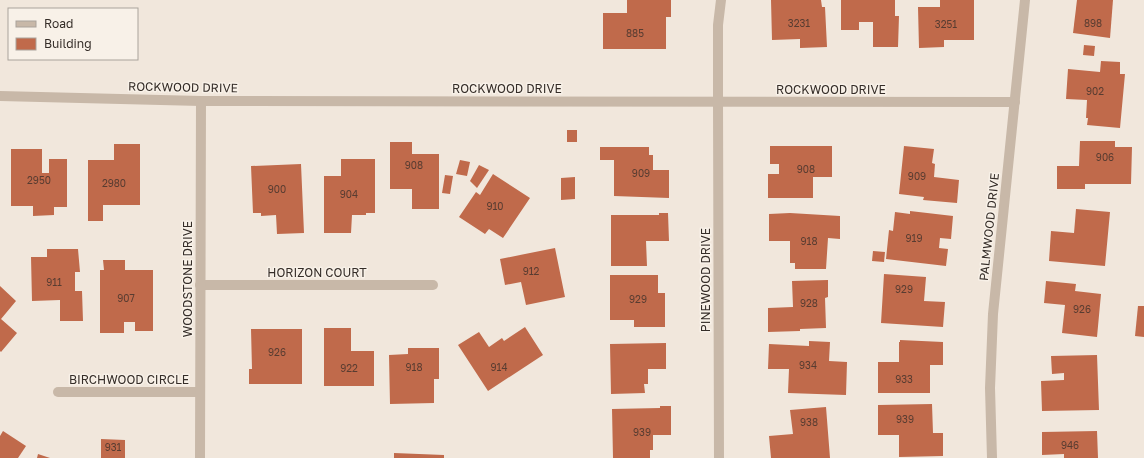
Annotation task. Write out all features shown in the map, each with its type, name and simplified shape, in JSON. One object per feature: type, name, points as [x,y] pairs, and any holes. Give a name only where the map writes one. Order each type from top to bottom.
[{"type":"street","name":"PINEWOOD DRIVE","points":[[719,458],[718,25],[720,0]]},
{"type":"street","name":"PALMWOOD DRIVE","points":[[992,458],[990,388],[993,314],[1025,0]]},
{"type":"street","name":"ROCKWOOD DRIVE","points":[[0,96],[201,101],[1014,102]]},
{"type":"street","name":"WOODSTONE DRIVE","points":[[200,458],[201,101]]},
{"type":"street","name":"HORIZON COURT","points":[[200,285],[433,285]]},
{"type":"street","name":"BIRCHWOOD CIRCLE","points":[[58,392],[200,392]]},
{"type":"building","points":[[627,0],[671,0],[671,17],[666,17],[666,49],[603,49],[603,13],[627,13]]},
{"type":"building","points":[[771,0],[821,0],[822,7],[825,7],[827,47],[800,48],[800,39],[772,40]]},
{"type":"building","points":[[841,0],[895,0],[895,16],[899,16],[898,47],[873,47],[873,22],[859,22],[859,30],[841,30]]},
{"type":"building","points":[[940,0],[974,0],[974,40],[944,40],[944,47],[919,48],[918,7],[940,7]]},
{"type":"building","points":[[1077,0],[1113,0],[1110,38],[1073,33]]},
{"type":"building","points":[[1084,45],[1095,46],[1094,56],[1083,55]]},
{"type":"building","points":[[1101,61],[1120,62],[1120,74],[1125,74],[1120,128],[1087,125],[1087,100],[1066,99],[1068,69],[1100,72]]},
{"type":"building","points":[[567,130],[577,130],[577,142],[567,142]]},
{"type":"building","points":[[1080,141],[1115,141],[1115,147],[1132,147],[1131,184],[1085,184],[1085,189],[1057,189],[1057,166],[1079,166]]},
{"type":"building","points":[[390,142],[412,142],[412,154],[439,154],[439,209],[412,209],[412,189],[390,189]]},
{"type":"building","points":[[114,144],[140,144],[140,205],[103,205],[103,221],[88,221],[88,160],[114,160]]},
{"type":"building","points":[[770,146],[832,146],[832,177],[813,177],[813,198],[768,198],[768,174],[779,174],[779,164],[770,164]]},
{"type":"building","points":[[904,146],[934,149],[932,163],[935,164],[934,177],[959,180],[957,203],[923,200],[924,197],[899,194]]},
{"type":"building","points":[[600,147],[649,147],[649,155],[653,155],[653,170],[669,170],[669,198],[614,196],[614,160],[600,160]]},
{"type":"building","points":[[11,149],[42,149],[42,173],[49,173],[49,159],[67,159],[67,207],[54,207],[54,215],[33,216],[33,206],[11,206]]},
{"type":"building","points":[[341,159],[375,159],[375,213],[366,213],[366,215],[352,215],[351,233],[324,233],[324,176],[341,176]]},
{"type":"building","points":[[460,160],[470,162],[467,176],[456,174]]},
{"type":"building","points":[[301,164],[304,233],[277,234],[276,215],[261,216],[261,213],[253,213],[251,166]]},
{"type":"building","points":[[479,165],[489,170],[477,188],[470,181]]},
{"type":"building","points":[[493,174],[530,198],[503,238],[489,229],[485,234],[459,217],[476,192],[480,195]]},
{"type":"building","points":[[445,175],[453,176],[450,194],[442,193]]},
{"type":"building","points":[[575,177],[575,199],[561,200],[561,178]]},
{"type":"building","points":[[1076,209],[1110,212],[1105,266],[1049,261],[1051,231],[1074,233]]},
{"type":"building","points":[[910,211],[953,216],[951,239],[940,238],[939,248],[948,249],[946,266],[886,259],[889,230],[893,231],[895,212],[910,214]]},
{"type":"building","points":[[659,213],[668,213],[669,241],[646,241],[647,266],[611,266],[611,215],[659,215]]},
{"type":"building","points":[[790,213],[840,216],[840,239],[828,238],[826,269],[795,269],[795,263],[790,263],[790,241],[769,241],[769,214]]},
{"type":"building","points":[[555,248],[565,297],[526,305],[521,282],[505,285],[500,259]]},
{"type":"building","points":[[47,249],[78,249],[80,272],[75,272],[75,291],[82,291],[83,321],[60,321],[60,300],[32,301],[31,257],[47,257]]},
{"type":"building","points":[[873,251],[885,252],[884,262],[872,261]]},
{"type":"building","points":[[103,260],[125,260],[125,270],[153,270],[153,331],[135,331],[135,322],[124,322],[124,333],[100,333],[100,270],[104,270]]},
{"type":"building","points":[[884,274],[926,277],[924,301],[945,302],[943,327],[881,323]]},
{"type":"building","points":[[610,275],[658,275],[658,293],[665,293],[665,327],[634,327],[634,320],[610,320]]},
{"type":"building","points":[[828,280],[828,297],[825,298],[826,328],[800,329],[800,331],[768,332],[768,308],[793,307],[792,281]]},
{"type":"building","points":[[1046,281],[1076,284],[1075,291],[1101,294],[1097,337],[1062,333],[1065,305],[1044,303]]},
{"type":"building","points":[[0,286],[16,301],[1,319],[17,333],[1,352],[0,351]]},
{"type":"building","points":[[1138,306],[1144,306],[1144,337],[1135,336]]},
{"type":"building","points":[[525,327],[543,355],[488,391],[458,345],[479,332],[489,347],[502,338],[504,341]]},
{"type":"building","points":[[324,328],[351,328],[351,351],[374,351],[374,386],[324,386]]},
{"type":"building","points":[[251,329],[302,329],[302,384],[249,384],[249,369],[252,369]]},
{"type":"building","points":[[900,340],[943,342],[943,365],[930,365],[930,393],[878,393],[878,362],[899,362]]},
{"type":"building","points":[[809,341],[830,342],[829,361],[847,362],[846,395],[788,393],[789,369],[768,369],[769,344],[809,346]]},
{"type":"building","points":[[666,343],[666,369],[648,369],[648,384],[644,384],[645,393],[611,394],[610,344]]},
{"type":"building","points":[[408,348],[439,348],[439,379],[434,379],[434,403],[390,404],[389,355],[408,354]]},
{"type":"building","points":[[1097,355],[1099,410],[1042,411],[1041,381],[1064,380],[1064,373],[1052,374],[1051,356]]},
{"type":"building","points":[[932,404],[933,433],[943,433],[943,456],[899,457],[899,435],[878,435],[878,405]]},
{"type":"building","points":[[660,406],[671,406],[671,435],[653,435],[653,450],[650,450],[650,458],[613,458],[612,409],[660,408]]},
{"type":"building","points":[[826,407],[830,458],[771,458],[769,436],[793,434],[790,410]]},
{"type":"building","points":[[3,431],[26,446],[18,458],[0,458],[0,436]]},
{"type":"building","points":[[1097,431],[1098,458],[1064,458],[1064,454],[1042,455],[1042,432]]},
{"type":"building","points":[[101,439],[125,440],[125,458],[101,458]]},
{"type":"building","points":[[394,453],[444,455],[444,458],[394,458]]},
{"type":"building","points":[[38,454],[50,458],[37,458]]}]
